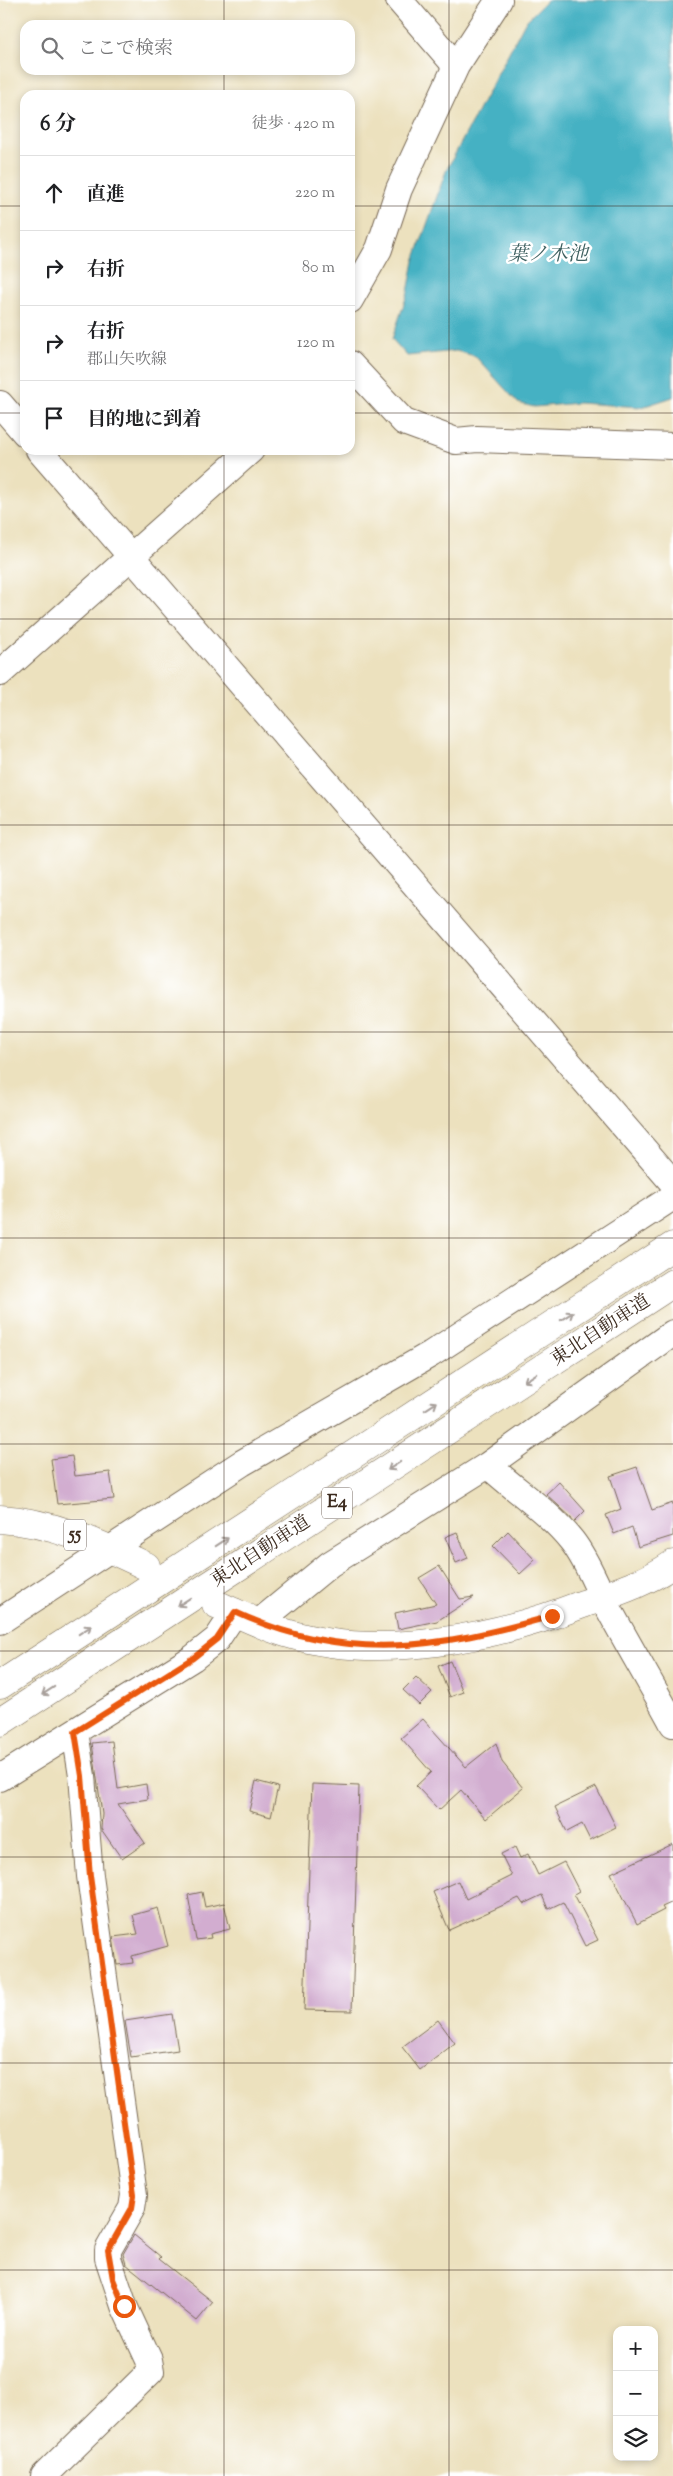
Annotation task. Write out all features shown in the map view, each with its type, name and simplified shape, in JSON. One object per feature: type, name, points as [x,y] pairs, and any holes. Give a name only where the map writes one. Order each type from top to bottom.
[{"type":"main road","name":"東北自動車道","points":[[0,1685],[673,1246]]},
{"type":"main road","name":"東北自動車道","points":[[0,1722],[673,1283]]},
{"type":"main road","name":"55","points":[[0,1520],[42,1525],[110,1549],[146,1566]]},
{"type":"main road","points":[[237,1613],[286,1633],[319,1640],[386,1647],[415,1645],[444,1641],[527,1623],[603,1597],[657,1575],[673,1564]]},
{"type":"street","points":[[399,0],[456,66]]},
{"type":"street","points":[[355,291],[379,248],[399,189],[456,66],[499,0]]},
{"type":"street","points":[[355,369],[404,422],[456,441],[477,439],[673,446]]},
{"type":"street","points":[[0,404],[20,427]]},
{"type":"street","points":[[43,455],[673,1183]]},
{"type":"street","points":[[0,673],[245,455]]},
{"type":"street","points":[[0,1621],[242,1463],[344,1406],[431,1354],[673,1197]]},
{"type":"street","points":[[0,1778],[193,1658],[217,1639],[237,1613],[330,1564],[488,1465],[673,1333]]},
{"type":"street","points":[[488,1465],[506,1482],[533,1501],[571,1541],[591,1569],[603,1597],[673,1724]]},
{"type":"street","points":[[44,2476],[151,2371],[149,2360],[113,2279],[108,2258],[108,2250],[132,2208],[134,2195],[90,1876],[82,1776],[75,1732]]},
{"type":"water","name":"葉ノ木池","points":[[547,0],[673,0],[673,397],[642,407],[578,403],[534,407],[518,403],[475,356],[456,351],[407,356],[392,339],[408,292],[414,261],[446,171],[525,22]]},
{"type":"building","points":[[72,1456],[75,1476],[110,1472],[114,1499],[57,1504],[51,1459]]},
{"type":"building","points":[[637,1467],[652,1510],[673,1503],[673,1536],[638,1547],[632,1527],[614,1534],[606,1515],[621,1509],[610,1476]]},
{"type":"building","points":[[559,1482],[585,1511],[575,1521],[546,1494]]},
{"type":"building","points":[[508,1531],[535,1560],[520,1574],[493,1546]]},
{"type":"building","points":[[457,1532],[468,1558],[456,1563],[445,1537]]},
{"type":"building","points":[[439,1566],[460,1599],[474,1597],[437,1621],[398,1629],[395,1613],[436,1604],[419,1578]]},
{"type":"building","points":[[450,1661],[463,1692],[450,1697],[438,1666]]},
{"type":"building","points":[[416,1677],[432,1692],[419,1705],[403,1690]]},
{"type":"building","points":[[423,1719],[466,1767],[496,1743],[502,1762],[523,1788],[486,1819],[461,1790],[439,1810],[416,1786],[431,1772],[401,1738]]},
{"type":"building","points":[[112,1741],[118,1789],[146,1784],[148,1799],[118,1804],[145,1843],[122,1859],[101,1829],[102,1814],[92,1743]]},
{"type":"building","points":[[256,1781],[278,1787],[271,1817],[249,1811]]},
{"type":"building","points":[[312,1784],[359,1786],[352,2011],[304,2010]]},
{"type":"building","points":[[596,1787],[616,1827],[590,1840],[582,1824],[567,1832],[555,1807]]},
{"type":"building","points":[[673,1844],[673,1902],[662,1907],[664,1910],[637,1924],[611,1873]]},
{"type":"building","points":[[515,1847],[520,1858],[528,1854],[538,1875],[564,1862],[579,1891],[574,1894],[598,1940],[585,1946],[563,1902],[548,1909],[542,1895],[523,1904],[519,1898],[449,1930],[433,1892],[458,1881],[466,1899],[512,1876],[501,1854]]},
{"type":"building","points":[[202,1892],[205,1907],[224,1903],[230,1929],[210,1934],[211,1938],[196,1940],[188,1895]]},
{"type":"building","points":[[158,1908],[168,1946],[132,1956],[133,1963],[117,1965],[113,1937],[138,1934],[133,1915]]},
{"type":"building","points":[[172,2014],[178,2050],[131,2057],[125,2021]]},
{"type":"building","points":[[438,2020],[455,2043],[420,2070],[402,2047]]},
{"type":"building","points":[[134,2235],[161,2257],[159,2259],[213,2302],[197,2321],[126,2264],[123,2254]]},
{"type":"route","points":[[124,2306],[113,2279],[108,2250],[121,2231],[132,2208],[134,2195],[90,1876],[82,1776],[75,1732],[193,1658],[217,1639],[235,1612],[258,1623],[303,1637],[386,1647],[444,1641],[552,1616]]}]
